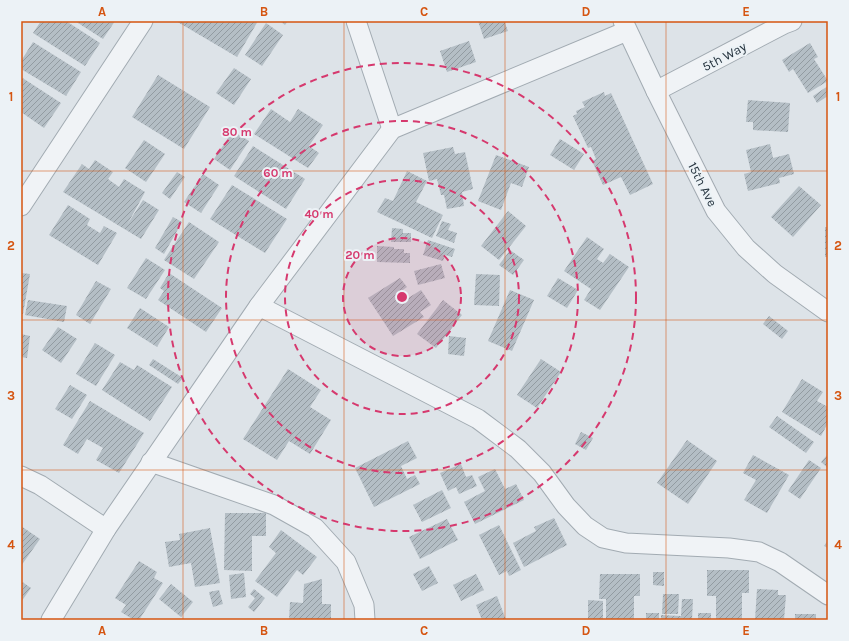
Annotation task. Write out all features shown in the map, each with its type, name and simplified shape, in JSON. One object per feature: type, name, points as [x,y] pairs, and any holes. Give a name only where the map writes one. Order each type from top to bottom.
[{"type":"street","points":[[21,206],[143,21]]},
{"type":"street","points":[[356,21],[392,129]]},
{"type":"street","name":"5th Way","points":[[656,91],[792,21]]},
{"type":"street","points":[[52,620],[106,530],[258,306],[392,129],[625,26]]},
{"type":"street","name":"15th Ave","points":[[625,26],[716,211],[746,248],[775,274],[828,312]]},
{"type":"street","points":[[258,306],[478,419],[518,449],[542,473],[566,506],[585,526],[603,538],[626,543],[729,548],[759,552],[780,562],[828,594]]},
{"type":"street","points":[[151,462],[274,504],[314,528],[346,562],[364,605],[365,620]]},
{"type":"street","points":[[21,476],[40,485],[106,530]]},
{"type":"building","points":[[41,21],[66,21],[100,43],[85,66],[33,33]]},
{"type":"building","points":[[75,21],[115,21],[103,39]]},
{"type":"building","points":[[176,21],[258,21],[237,57]]},
{"type":"building","points":[[280,21],[288,21],[285,25]]},
{"type":"building","points":[[478,21],[504,21],[508,31],[484,39]]},
{"type":"building","points":[[266,23],[283,35],[262,66],[245,55]]},
{"type":"building","points":[[469,41],[476,62],[447,72],[440,51]]},
{"type":"building","points":[[33,42],[81,72],[66,96],[21,69],[21,61]]},
{"type":"building","points":[[810,43],[818,57],[814,59],[828,81],[808,93],[793,69],[789,72],[782,60]]},
{"type":"building","points":[[234,68],[251,79],[234,105],[216,93]]},
{"type":"building","points":[[158,75],[210,107],[184,149],[132,117]]},
{"type":"building","points":[[21,77],[61,103],[44,128],[21,112]]},
{"type":"building","points":[[828,86],[828,96],[817,103],[813,96]]},
{"type":"building","points":[[604,92],[605,96],[611,93],[653,184],[630,195],[621,177],[603,185],[592,161],[596,159],[591,147],[588,148],[573,116],[577,114],[576,111],[585,107],[582,102]]},
{"type":"building","points":[[748,100],[790,103],[788,132],[753,130],[753,122],[746,122]]},
{"type":"building","points":[[271,109],[290,122],[298,109],[323,125],[309,146],[319,153],[308,168],[254,134]]},
{"type":"building","points":[[233,131],[249,141],[230,170],[214,159]]},
{"type":"building","points":[[560,139],[584,154],[574,170],[550,155]]},
{"type":"building","points":[[144,140],[165,154],[146,182],[125,168]]},
{"type":"building","points":[[770,144],[773,158],[789,154],[794,174],[779,178],[780,183],[748,191],[744,174],[751,172],[746,150]]},
{"type":"building","points":[[253,146],[305,179],[286,209],[234,176]]},
{"type":"building","points":[[453,147],[455,154],[465,152],[473,189],[462,192],[464,206],[447,209],[444,195],[441,195],[437,179],[429,181],[423,153]]},
{"type":"building","points":[[496,155],[529,167],[522,187],[511,183],[501,210],[478,201]]},
{"type":"building","points":[[95,160],[113,172],[108,179],[119,187],[124,179],[145,192],[127,225],[143,200],[159,210],[141,239],[63,192],[82,164],[89,169]]},
{"type":"building","points":[[407,171],[427,181],[416,202],[443,215],[432,238],[377,212],[385,198],[393,201]]},
{"type":"building","points":[[177,172],[185,177],[170,199],[162,193]]},
{"type":"building","points":[[203,174],[219,185],[201,213],[184,202]]},
{"type":"building","points":[[232,185],[287,219],[265,253],[210,219]]},
{"type":"building","points":[[799,186],[821,205],[793,237],[771,217]]},
{"type":"building","points":[[68,205],[90,219],[87,225],[100,233],[104,226],[117,233],[98,265],[49,235]]},
{"type":"building","points":[[508,211],[526,226],[499,260],[481,246]]},
{"type":"building","points":[[173,217],[182,222],[164,254],[155,248]]},
{"type":"building","points":[[442,221],[451,224],[448,230],[457,233],[454,243],[436,236]]},
{"type":"building","points":[[189,222],[219,242],[194,279],[164,260]]},
{"type":"building","points":[[825,227],[828,227],[828,257],[825,257]]},
{"type":"building","points":[[392,228],[403,229],[403,233],[411,233],[411,242],[391,242]]},
{"type":"building","points":[[587,237],[604,249],[597,259],[603,263],[610,254],[629,267],[600,310],[584,300],[591,289],[564,271]]},
{"type":"building","points":[[428,240],[455,249],[452,257],[445,255],[443,261],[423,255]]},
{"type":"building","points":[[377,246],[404,249],[404,253],[410,253],[410,263],[377,262]]},
{"type":"building","points":[[510,250],[524,260],[513,275],[499,265]]},
{"type":"building","points":[[146,258],[165,270],[146,299],[127,288]]},
{"type":"building","points":[[441,264],[445,278],[418,285],[414,271]]},
{"type":"building","points":[[21,273],[30,274],[23,314],[21,314]]},
{"type":"building","points":[[169,273],[222,308],[206,332],[158,300],[164,291],[160,288]]},
{"type":"building","points":[[476,274],[500,275],[499,306],[474,305]]},
{"type":"building","points":[[400,278],[407,287],[400,292],[405,300],[421,290],[431,305],[420,312],[424,317],[393,336],[368,298]]},
{"type":"building","points":[[558,278],[578,290],[567,308],[547,296]]},
{"type":"building","points":[[96,281],[111,289],[90,324],[76,315]]},
{"type":"building","points":[[510,290],[534,300],[512,351],[488,341]]},
{"type":"building","points":[[28,300],[67,306],[64,322],[25,315]]},
{"type":"building","points":[[443,300],[462,315],[436,348],[417,334]]},
{"type":"building","points":[[140,308],[169,327],[157,347],[127,328]]},
{"type":"building","points":[[769,316],[788,331],[782,339],[763,324]]},
{"type":"building","points":[[58,327],[77,339],[61,363],[42,350]]},
{"type":"building","points":[[21,334],[30,336],[27,358],[21,357]]},
{"type":"building","points":[[449,336],[466,338],[464,356],[448,354]]},
{"type":"building","points":[[95,343],[115,355],[96,386],[76,374]]},
{"type":"building","points":[[153,359],[183,378],[178,384],[149,365]]},
{"type":"building","points":[[541,359],[561,372],[537,408],[517,395]]},
{"type":"building","points":[[120,362],[134,370],[137,365],[172,387],[150,421],[102,390]]},
{"type":"building","points":[[288,369],[321,390],[310,407],[331,420],[310,454],[289,441],[277,460],[243,439]]},
{"type":"building","points":[[802,379],[823,392],[817,401],[828,407],[828,423],[821,436],[782,412]]},
{"type":"building","points":[[70,385],[87,395],[72,419],[55,409]]},
{"type":"building","points":[[90,401],[144,433],[119,473],[96,460],[103,448],[87,439],[78,454],[63,445]]},
{"type":"building","points":[[777,416],[814,442],[806,453],[769,427]]},
{"type":"building","points":[[581,432],[593,438],[586,450],[575,444]]},
{"type":"building","points":[[687,440],[717,461],[688,504],[657,483]]},
{"type":"building","points":[[408,441],[417,458],[401,466],[407,479],[415,475],[420,484],[374,507],[355,468]]},
{"type":"building","points":[[753,455],[789,475],[767,513],[744,500],[756,480],[743,473]]},
{"type":"building","points":[[828,455],[828,468],[821,462]]},
{"type":"building","points":[[809,460],[821,468],[800,499],[788,491]]},
{"type":"building","points":[[461,464],[466,477],[472,475],[477,486],[459,494],[456,487],[448,491],[440,473]]},
{"type":"building","points":[[495,469],[505,489],[516,484],[524,500],[475,524],[464,502],[485,491],[478,477]]},
{"type":"building","points":[[442,490],[451,508],[422,522],[413,505]]},
{"type":"building","points":[[225,513],[266,513],[266,536],[252,536],[252,571],[224,570]]},
{"type":"building","points":[[554,518],[567,545],[524,567],[513,543],[536,531],[534,527]]},
{"type":"building","points":[[447,519],[458,540],[420,559],[409,537]]},
{"type":"building","points":[[499,525],[521,570],[509,576],[507,571],[499,575],[479,535]]},
{"type":"building","points":[[21,526],[40,539],[21,566]]},
{"type":"building","points":[[210,528],[220,583],[195,587],[191,563],[169,567],[165,542],[180,540],[179,534]]},
{"type":"building","points":[[281,530],[317,557],[303,575],[297,570],[277,597],[255,581],[276,553],[269,547]]},
{"type":"building","points":[[828,540],[828,548],[824,546]]},
{"type":"building","points":[[139,561],[157,572],[154,578],[163,583],[139,620],[134,620],[121,612],[126,605],[115,598]]},
{"type":"building","points":[[429,566],[438,583],[422,591],[413,574]]},
{"type":"building","points":[[707,570],[749,570],[749,593],[742,593],[742,620],[716,620],[716,596],[707,596]]},
{"type":"building","points":[[653,572],[664,572],[664,586],[653,585]]},
{"type":"building","points":[[244,573],[246,597],[231,599],[229,575]]},
{"type":"building","points":[[476,574],[484,590],[461,601],[453,585]]},
{"type":"building","points":[[600,574],[640,574],[640,596],[634,596],[634,620],[606,620],[606,599],[599,599]]},
{"type":"building","points":[[322,579],[322,604],[331,604],[331,620],[289,620],[290,602],[303,603],[304,584]]},
{"type":"building","points":[[21,581],[31,588],[21,602]]},
{"type":"building","points":[[171,584],[193,602],[181,617],[159,599]]},
{"type":"building","points":[[254,589],[265,598],[254,612],[248,607],[255,598],[250,594]]},
{"type":"building","points":[[757,589],[778,590],[778,595],[786,595],[784,620],[755,620]]},
{"type":"building","points":[[219,590],[223,604],[213,607],[209,592]]},
{"type":"building","points":[[663,594],[679,594],[678,614],[662,614]]},
{"type":"building","points":[[497,596],[506,620],[482,620],[476,605]]},
{"type":"building","points":[[682,599],[693,599],[692,620],[661,620],[661,615],[681,616]]},
{"type":"building","points":[[588,600],[603,601],[603,620],[588,620]]},
{"type":"building","points":[[646,613],[659,613],[659,620],[646,620]]},
{"type":"building","points":[[698,613],[711,613],[711,620],[698,620]]},
{"type":"building","points":[[795,614],[816,614],[816,620],[795,620]]}]
